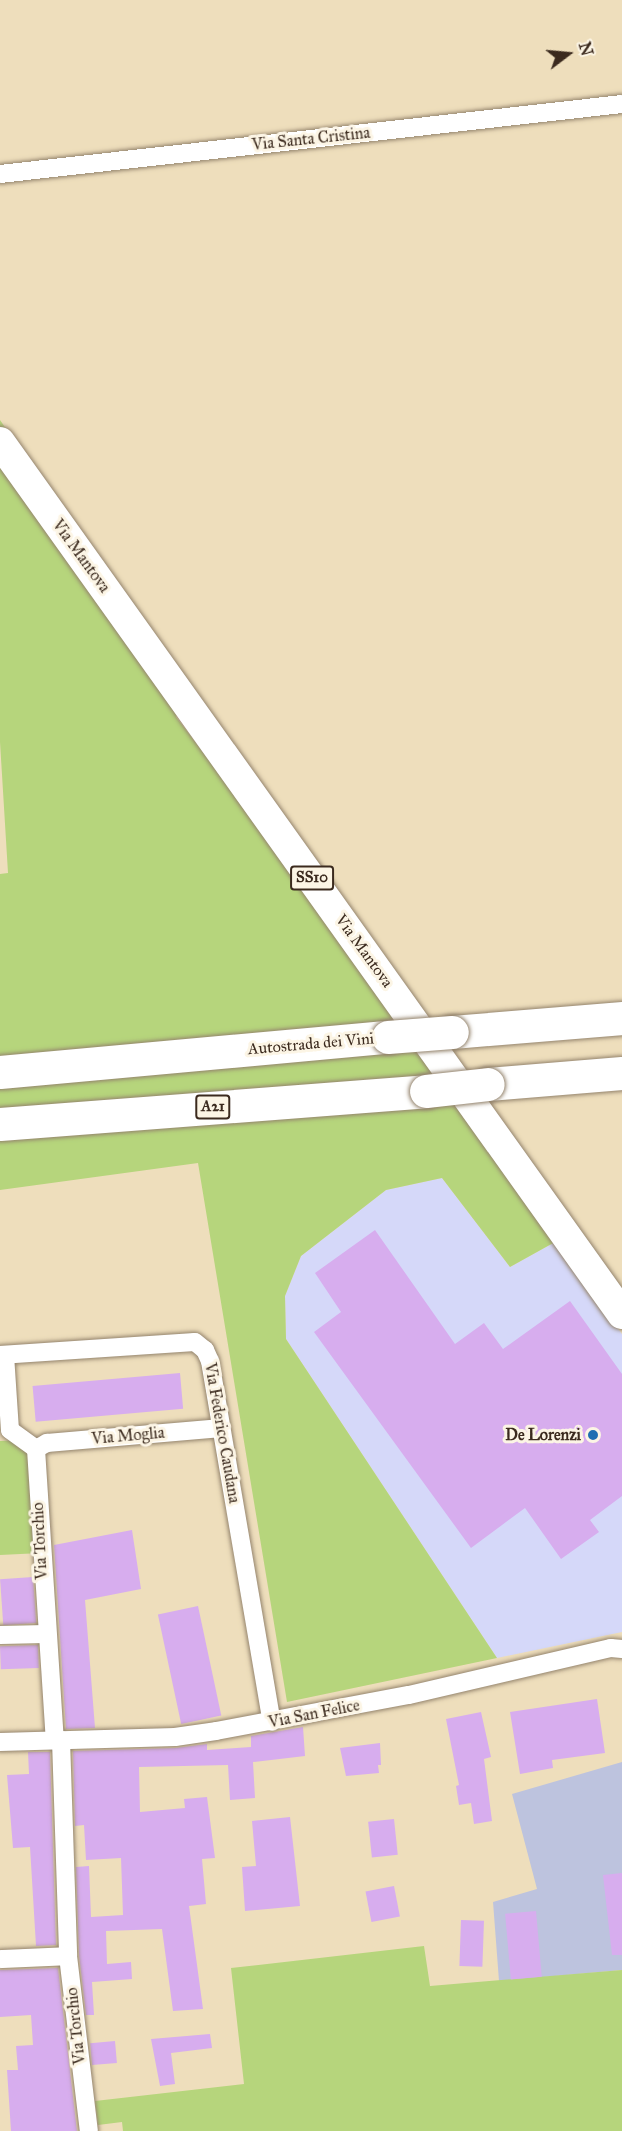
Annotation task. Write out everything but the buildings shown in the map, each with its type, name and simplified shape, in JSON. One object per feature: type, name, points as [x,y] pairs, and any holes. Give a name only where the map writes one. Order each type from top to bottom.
[{"type":"highway","name":"Autostrada dei Vini","points":[[0,1072],[622,1018]]},
{"type":"highway","points":[[0,1066],[39,1069]]},
{"type":"highway","name":"A21","points":[[0,1124],[426,1091],[622,1073]]},
{"type":"main road","name":"Via Mantova","points":[[0,442],[622,1314]]},
{"type":"street","name":"Via Santa Cristina","points":[[0,174],[622,104]]},
{"type":"street","name":"Via Federico Caudana","points":[[3,1355],[195,1342],[205,1350],[210,1360],[272,1722]]},
{"type":"street","points":[[3,1355],[10,1430],[36,1449]]},
{"type":"street","name":"Via Moglia","points":[[36,1449],[47,1443],[221,1428]]},
{"type":"street","name":"Via Torchio","points":[[36,1449],[46,1634],[58,1740],[68,1956],[89,2131]]},
{"type":"street","points":[[0,1635],[46,1634]]},
{"type":"street","name":"Via San Felice","points":[[0,1742],[175,1737],[272,1722],[409,1695],[611,1648],[622,1650]]},
{"type":"street","points":[[0,1959],[68,1956]]},
{"type":"shaded area","points":[[442,1178],[510,1267],[555,1242],[622,1334],[622,1632],[497,1658],[286,1339],[285,1296],[301,1256],[386,1190]]},
{"type":"shaded area","points":[[622,1762],[622,1970],[499,1981],[493,1902],[537,1889],[512,1794]]},
{"type":"green space","points":[[0,420],[186,691],[176,717],[371,970],[555,1242],[510,1267],[442,1178],[386,1190],[301,1256],[285,1296],[286,1339],[497,1658],[287,1702],[198,1163],[0,1190],[0,874],[8,873],[0,742]]},
{"type":"green space","points":[[30,1440],[41,1553],[0,1555],[0,1441]]},
{"type":"green space","points":[[424,1946],[430,1986],[622,1970],[622,2131],[123,2131],[122,2122],[98,2125],[95,2101],[244,2084],[231,1968]]},
{"type":"place","name":"De Lorenzi","points":[[593,1435]]}]
